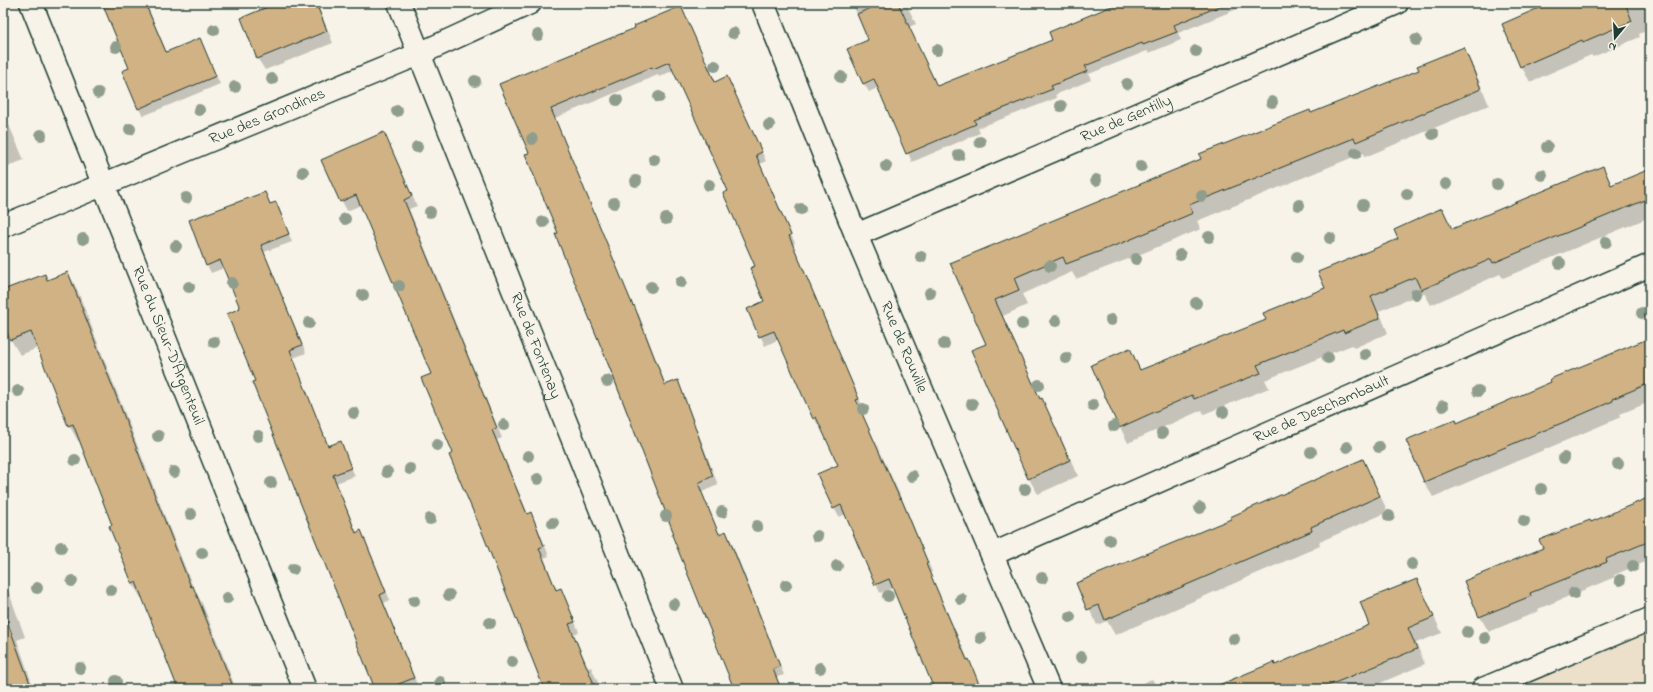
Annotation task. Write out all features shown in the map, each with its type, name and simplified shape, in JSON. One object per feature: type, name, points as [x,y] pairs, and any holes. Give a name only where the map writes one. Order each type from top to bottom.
[{"type":"street","name":"Rue du Sieur-D'Argenteuil","points":[[31,3],[305,689]]},
{"type":"street","name":"Rue de Fontenay","points":[[399,3],[672,689]]},
{"type":"street","name":"Rue des Grondines","points":[[3,226],[419,54],[530,3]]},
{"type":"street","name":"Rue de Rouville","points":[[763,3],[856,235],[1050,689]]},
{"type":"street","name":"Rue de Gentilly","points":[[856,235],[1397,3]]},
{"type":"street","name":"Rue de Deschambault","points":[[993,554],[1650,265]]},
{"type":"street","points":[[1483,689],[1650,619]]},
{"type":"shaded area","points":[[1650,619],[1650,689],[1483,689]]},
{"type":"building","points":[[102,3],[145,3],[166,52],[200,38],[216,76],[138,109],[122,71],[129,68]]},
{"type":"building","points":[[277,3],[316,3],[327,31],[257,59],[241,18]]},
{"type":"building","points":[[882,3],[898,3],[937,86],[1052,40],[1049,32],[1119,3],[1225,4],[1174,25],[1177,32],[1143,45],[1142,43],[1085,66],[1088,71],[1051,86],[1053,89],[974,120],[976,124],[906,154],[874,79],[863,84],[847,49],[868,40],[857,14]]},
{"type":"building","points":[[1550,3],[1625,3],[1632,21],[1583,42],[1582,40],[1520,67],[1502,24]]},
{"type":"building","points":[[681,6],[715,82],[727,76],[762,152],[756,155],[791,235],[789,236],[859,399],[856,400],[900,499],[901,498],[928,563],[926,564],[981,689],[934,689],[889,579],[875,585],[841,505],[833,509],[817,474],[838,465],[816,417],[813,419],[774,331],[759,337],[747,309],[764,301],[750,268],[755,266],[723,193],[728,191],[669,62],[653,69],[652,67],[551,109],[633,306],[634,305],[665,385],[678,380],[713,476],[698,483],[719,534],[726,531],[780,666],[773,669],[781,689],[734,689],[672,535],[674,534],[613,376],[555,234],[558,233],[525,154],[529,153],[499,84],[635,28],[634,26]]},
{"type":"building","points":[[1464,47],[1481,89],[1356,142],[1354,138],[1189,205],[1193,213],[1122,243],[1066,264],[1063,257],[1014,278],[1019,290],[995,300],[1040,399],[1042,398],[1070,460],[1028,479],[971,350],[986,344],[950,263],[1201,159],[1199,154],[1310,110],[1311,113],[1419,70],[1417,66]]},
{"type":"building","points":[[384,132],[412,196],[404,200],[497,428],[492,430],[527,514],[531,512],[544,546],[539,548],[556,590],[561,588],[575,622],[569,624],[596,689],[544,689],[482,532],[449,455],[453,453],[421,378],[431,374],[402,304],[356,195],[340,202],[321,160]]},
{"type":"building","points":[[1603,166],[1611,185],[1650,169],[1650,198],[1493,263],[1491,259],[1421,290],[1415,277],[1371,296],[1380,318],[1344,333],[1343,330],[1257,365],[1261,373],[1194,399],[1192,395],[1119,428],[1091,365],[1130,348],[1140,370],[1266,320],[1263,313],[1325,288],[1318,272],[1398,239],[1394,230],[1442,208],[1452,229]]},
{"type":"building","points":[[265,192],[270,204],[276,202],[289,234],[261,245],[302,345],[290,350],[328,446],[341,441],[351,468],[333,475],[356,533],[361,530],[386,592],[380,595],[414,678],[386,689],[375,689],[252,382],[255,381],[227,314],[240,308],[220,260],[206,266],[189,220]]},
{"type":"building","points":[[68,272],[191,587],[193,586],[234,689],[178,689],[136,582],[132,583],[109,526],[112,525],[73,424],[68,426],[31,332],[10,340],[3,323],[3,290],[45,274],[47,280]]},
{"type":"building","points":[[1650,338],[1650,383],[1612,399],[1613,401],[1424,482],[1406,440],[1456,419],[1457,423],[1551,382],[1550,379]]},
{"type":"building","points":[[1363,459],[1380,496],[1311,527],[1312,531],[1105,620],[1099,605],[1087,610],[1076,583],[1231,519],[1230,517]]},
{"type":"building","points":[[1650,497],[1650,541],[1606,559],[1607,562],[1530,593],[1531,596],[1479,617],[1464,581],[1543,548],[1539,540],[1590,520],[1591,522]]},
{"type":"building","points":[[1417,579],[1434,617],[1408,628],[1417,649],[1320,689],[1209,689],[1274,662],[1275,665],[1369,625],[1360,602]]},
{"type":"building","points":[[6,618],[32,689],[3,689],[3,619]]}]
